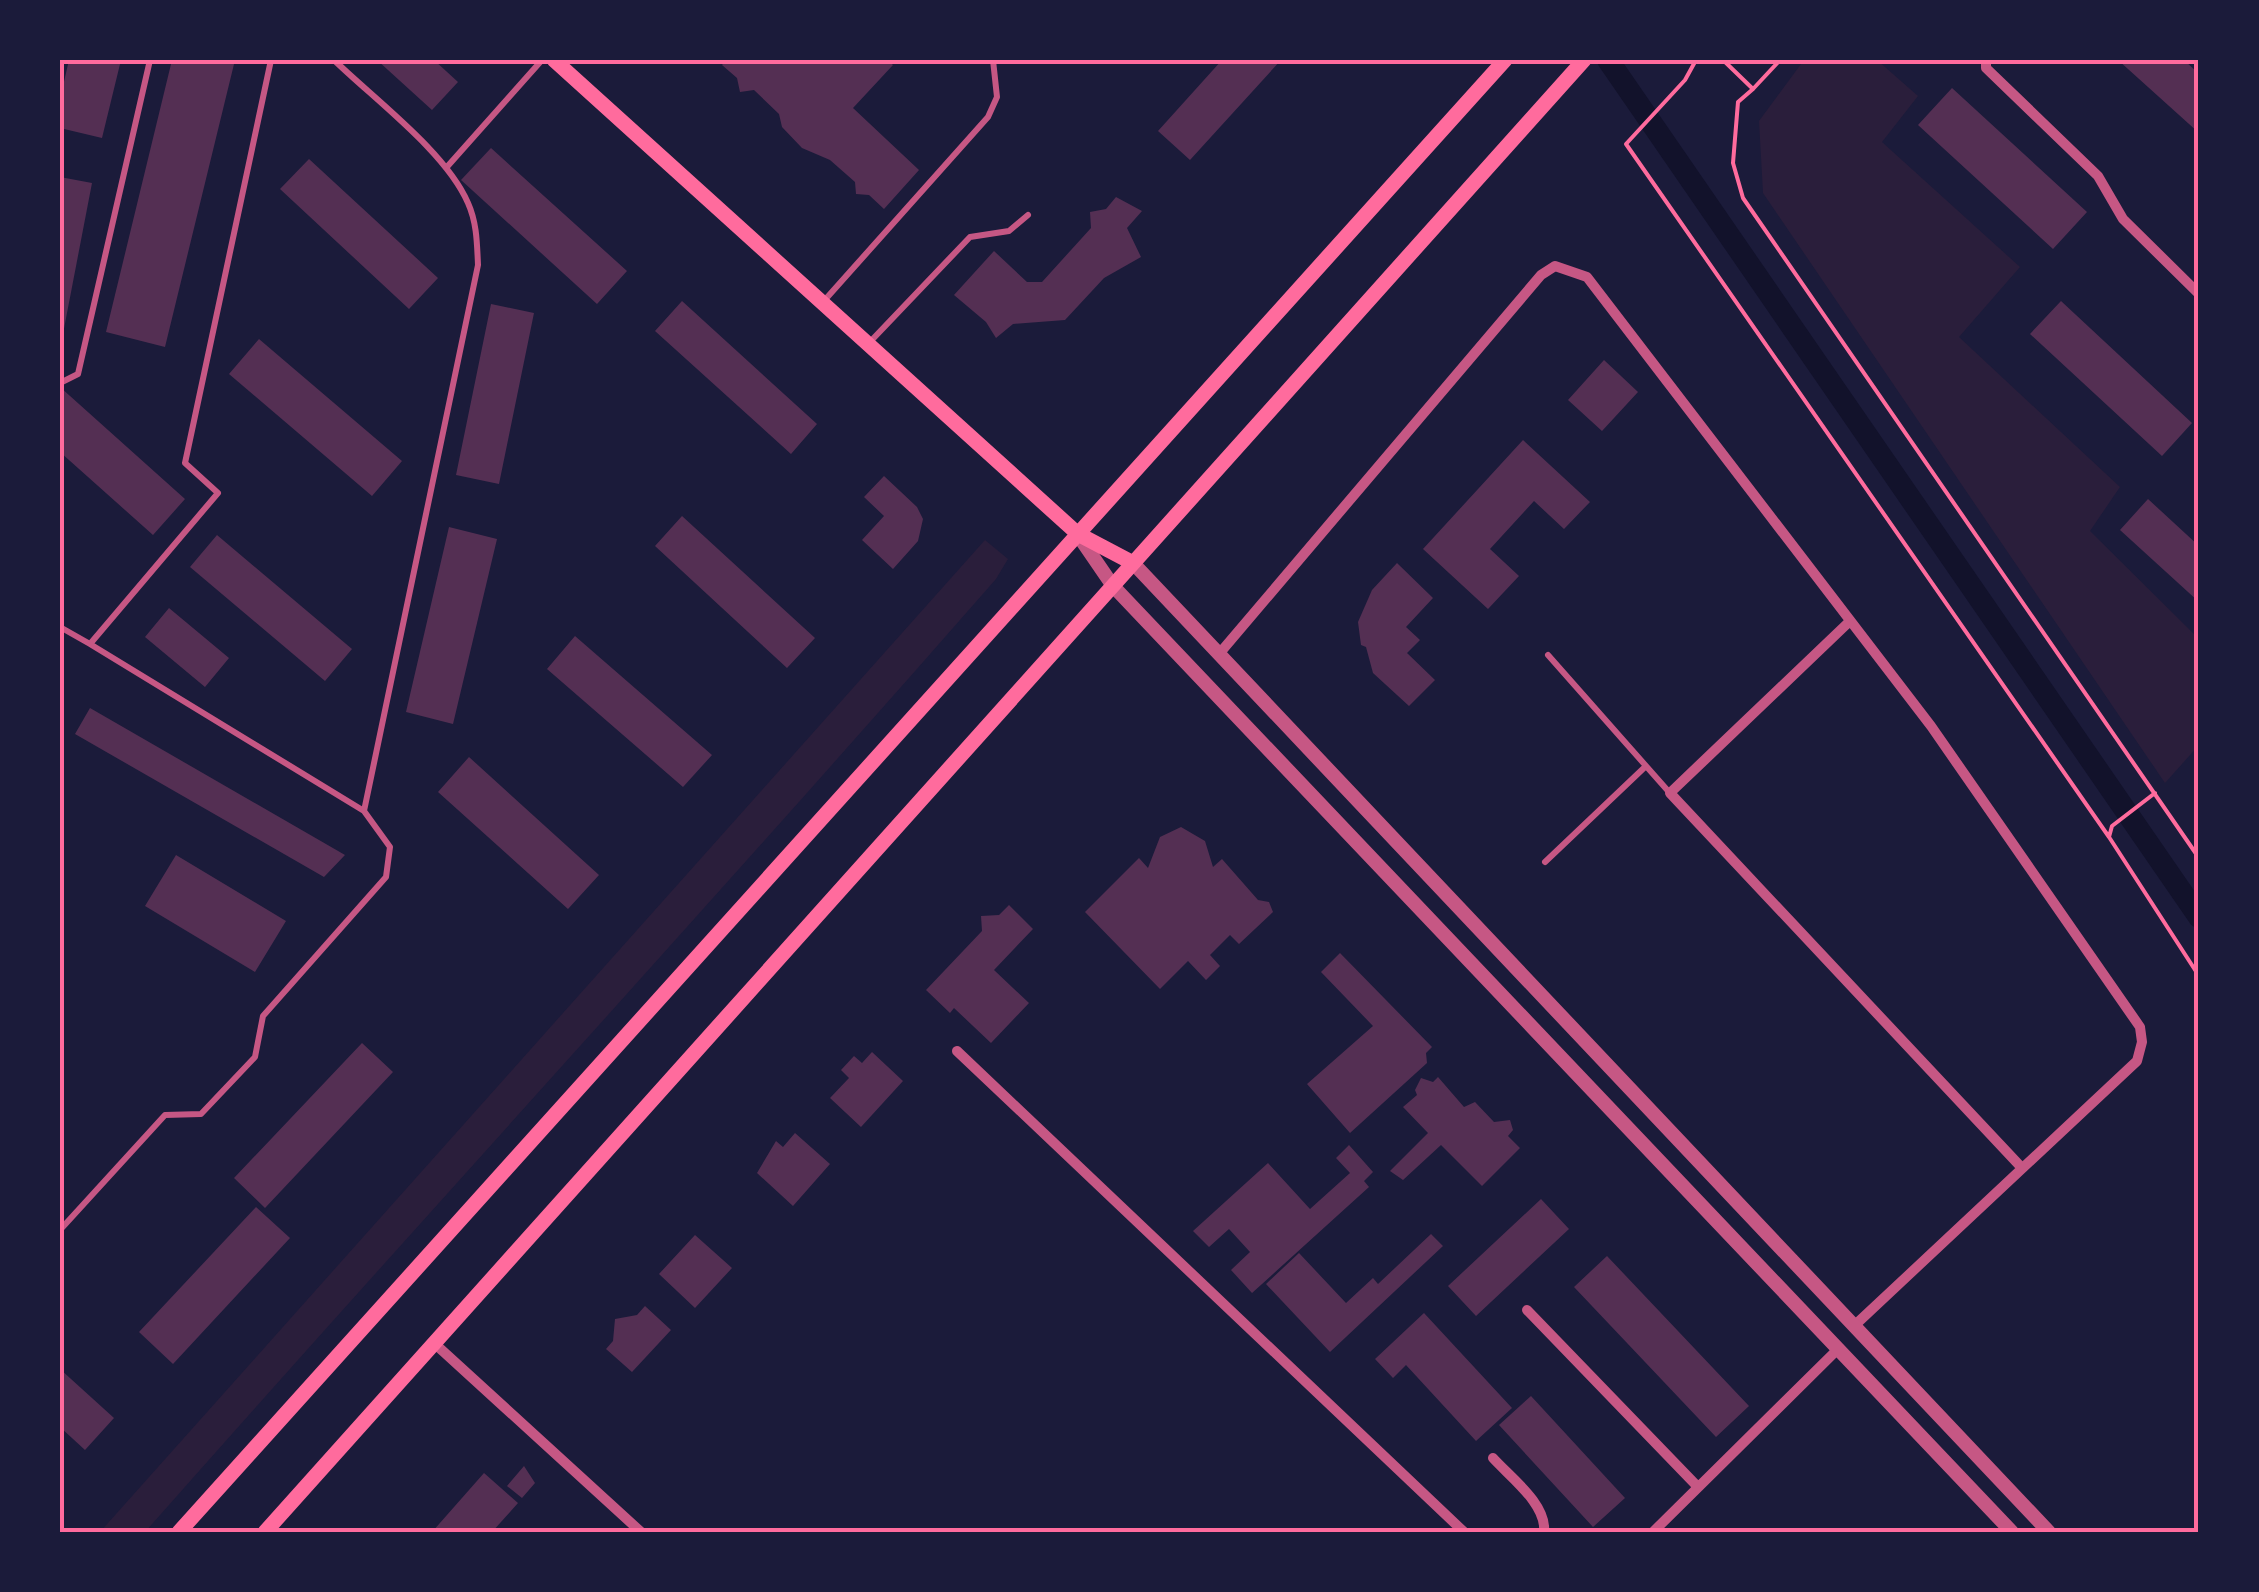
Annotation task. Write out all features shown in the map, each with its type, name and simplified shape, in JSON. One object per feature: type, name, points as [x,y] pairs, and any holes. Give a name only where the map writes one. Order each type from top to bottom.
[{"type":"main road","points":[[179,1532],[1505,60]]},
{"type":"main road","points":[[265,1532],[1584,60]]},
{"type":"main road","points":[[566,64],[1078,534],[1133,563]]},
{"type":"street","points":[[1986,60],[1986,68],[2098,176],[2123,220],[2199,294]]},
{"type":"street","points":[[1219,654],[1541,275],[1555,266],[1587,277],[1931,726],[2140,1027],[2142,1042],[2137,1061],[1854,1326]]},
{"type":"street","points":[[1078,534],[1113,586],[2012,1532]]},
{"type":"street","points":[[1133,563],[2049,1532]]},
{"type":"street","points":[[1850,621],[1670,793],[2022,1168]]},
{"type":"street","points":[[957,1051],[1464,1532]]},
{"type":"street","points":[[1527,1310],[1697,1486]]},
{"type":"street","points":[[434,1343],[641,1532]]},
{"type":"street","points":[[1653,1532],[1838,1349]]},
{"type":"street","points":[[1492,1458],[1536,1505],[1545,1520],[1544,1532]]},
{"type":"lane","points":[[60,383],[78,374],[150,60]]},
{"type":"lane","points":[[90,644],[218,493],[185,463],[271,60]]},
{"type":"lane","points":[[334,60],[446,168],[468,202],[477,233],[478,265],[364,811]]},
{"type":"lane","points":[[446,168],[542,60]]},
{"type":"lane","points":[[822,302],[988,117],[997,97],[994,60]]},
{"type":"lane","points":[[868,344],[970,237],[1010,232],[1028,215]]},
{"type":"lane","points":[[60,626],[364,811],[390,847],[386,877],[263,1016],[254,1057],[200,1114],[165,1115],[60,1230]]},
{"type":"lane","points":[[1548,655],[1670,793]]},
{"type":"lane","points":[[1544,862],[1646,766]]},
{"type":"path","points":[[1696,60],[1685,80],[1626,144],[2109,837],[2199,976]]},
{"type":"path","points":[[1724,60],[1753,89]]},
{"type":"path","points":[[1780,60],[1738,102],[1733,163],[1743,198],[2199,858]]},
{"type":"path","points":[[2109,837],[2112,826],[2154,793]]},
{"type":"shaded area","points":[[1804,60],[1877,60],[1918,96],[1882,142],[2020,267],[1959,337],[2120,487],[2090,531],[2199,639],[2199,745],[2165,783],[1763,193],[1759,121]]},
{"type":"shaded area","points":[[985,540],[1008,559],[996,579],[784,818],[145,1532],[100,1532]]},
{"type":"building","points":[[69,60],[121,60],[102,138],[60,128],[60,99]]},
{"type":"building","points":[[172,60],[235,60],[165,347],[106,332]]},
{"type":"building","points":[[377,60],[434,60],[458,82],[432,110]]},
{"type":"building","points":[[726,60],[888,60],[893,65],[853,108],[919,170],[884,209],[869,195],[856,194],[855,182],[830,160],[802,148],[782,127],[779,114],[754,90],[740,92],[737,78],[722,65]]},
{"type":"building","points":[[1222,60],[1281,60],[1190,160],[1158,131]]},
{"type":"building","points":[[2118,60],[2184,60],[2199,74],[2199,133]]},
{"type":"building","points":[[1952,88],[2087,212],[2053,249],[1918,125]]},
{"type":"building","points":[[491,148],[627,271],[597,304],[461,180]]},
{"type":"building","points":[[309,159],[438,278],[409,309],[280,189]]},
{"type":"building","points":[[60,177],[92,183],[62,339],[60,339]]},
{"type":"building","points":[[1116,197],[1142,211],[1127,228],[1141,257],[1104,278],[1065,320],[1013,324],[996,338],[986,322],[954,295],[994,251],[1027,282],[1042,282],[1091,228],[1090,212],[1106,209]]},
{"type":"building","points":[[682,301],[817,424],[791,454],[655,331]]},
{"type":"building","points":[[2061,301],[2192,423],[2162,456],[2030,334]]},
{"type":"building","points":[[491,304],[534,313],[499,484],[456,475]]},
{"type":"building","points":[[259,339],[402,461],[372,496],[229,374]]},
{"type":"building","points":[[1604,360],[1638,392],[1602,431],[1568,400]]},
{"type":"building","points":[[60,387],[185,499],[153,535],[60,452]]},
{"type":"building","points":[[1523,440],[1590,502],[1564,529],[1534,501],[1490,549],[1519,576],[1488,609],[1423,549]]},
{"type":"building","points":[[884,476],[917,507],[923,519],[918,541],[893,569],[862,540],[884,516],[864,497]]},
{"type":"building","points":[[2148,499],[2199,546],[2199,602],[2120,530]]},
{"type":"building","points":[[682,516],[815,638],[787,668],[655,546]]},
{"type":"building","points":[[449,527],[497,539],[453,724],[406,712]]},
{"type":"building","points":[[217,535],[352,649],[325,681],[190,567]]},
{"type":"building","points":[[1397,563],[1433,598],[1406,627],[1420,640],[1407,653],[1435,680],[1409,706],[1373,673],[1366,647],[1361,645],[1358,622],[1372,590]]},
{"type":"building","points":[[169,608],[229,658],[205,687],[145,637]]},
{"type":"building","points":[[575,636],[712,755],[683,787],[547,669]]},
{"type":"building","points":[[90,708],[345,855],[324,877],[75,734]]},
{"type":"building","points":[[469,757],[599,875],[568,909],[438,792]]},
{"type":"building","points":[[1181,827],[1205,841],[1213,867],[1222,859],[1258,900],[1269,902],[1273,912],[1239,944],[1230,935],[1210,955],[1220,966],[1206,980],[1188,961],[1160,989],[1085,912],[1139,858],[1148,868],[1160,837]]},
{"type":"building","points":[[176,855],[286,921],[255,972],[145,906]]},
{"type":"building","points":[[1009,905],[1033,929],[994,970],[1029,1003],[991,1043],[954,1008],[950,1013],[926,990],[982,931],[981,916],[999,915]]},
{"type":"building","points":[[1340,953],[1432,1047],[1426,1053],[1427,1063],[1350,1133],[1307,1084],[1373,1026],[1321,972]]},
{"type":"building","points":[[362,1043],[393,1072],[265,1208],[234,1178]]},
{"type":"building","points":[[872,1052],[903,1081],[861,1127],[830,1098],[849,1078],[841,1070],[854,1056],[862,1063]]},
{"type":"building","points":[[1438,1077],[1464,1107],[1475,1102],[1494,1122],[1510,1120],[1513,1130],[1508,1136],[1520,1148],[1482,1186],[1441,1145],[1403,1180],[1390,1171],[1428,1133],[1403,1107],[1417,1095],[1415,1090],[1421,1078],[1433,1082]]},
{"type":"building","points":[[795,1133],[830,1164],[793,1206],[757,1173],[776,1141],[783,1147]]},
{"type":"building","points":[[1349,1145],[1373,1172],[1364,1181],[1369,1187],[1252,1293],[1231,1270],[1250,1252],[1229,1229],[1209,1247],[1193,1231],[1268,1163],[1310,1209],[1350,1173],[1336,1158]]},
{"type":"building","points":[[1541,1199],[1569,1229],[1476,1316],[1448,1286]]},
{"type":"building","points":[[256,1207],[290,1238],[173,1364],[139,1332]]},
{"type":"building","points":[[1431,1234],[1443,1246],[1330,1352],[1266,1284],[1299,1253],[1346,1303],[1373,1278],[1378,1284]]},
{"type":"building","points":[[695,1235],[732,1268],[695,1308],[659,1274]]},
{"type":"building","points":[[1607,1256],[1749,1406],[1716,1437],[1574,1287]]},
{"type":"building","points":[[645,1306],[671,1330],[632,1372],[606,1349],[613,1341],[615,1319],[637,1315]]},
{"type":"building","points":[[1424,1313],[1512,1408],[1476,1441],[1406,1365],[1393,1378],[1375,1359]]},
{"type":"building","points":[[60,1369],[114,1418],[85,1450],[60,1427]]},
{"type":"building","points":[[1531,1396],[1625,1498],[1593,1527],[1499,1425]]},
{"type":"building","points":[[524,1466],[535,1483],[522,1498],[507,1486]]},
{"type":"building","points":[[484,1473],[518,1503],[492,1532],[432,1532]]},
{"type":"waterway","points":[[1608,60],[2199,917]]}]
